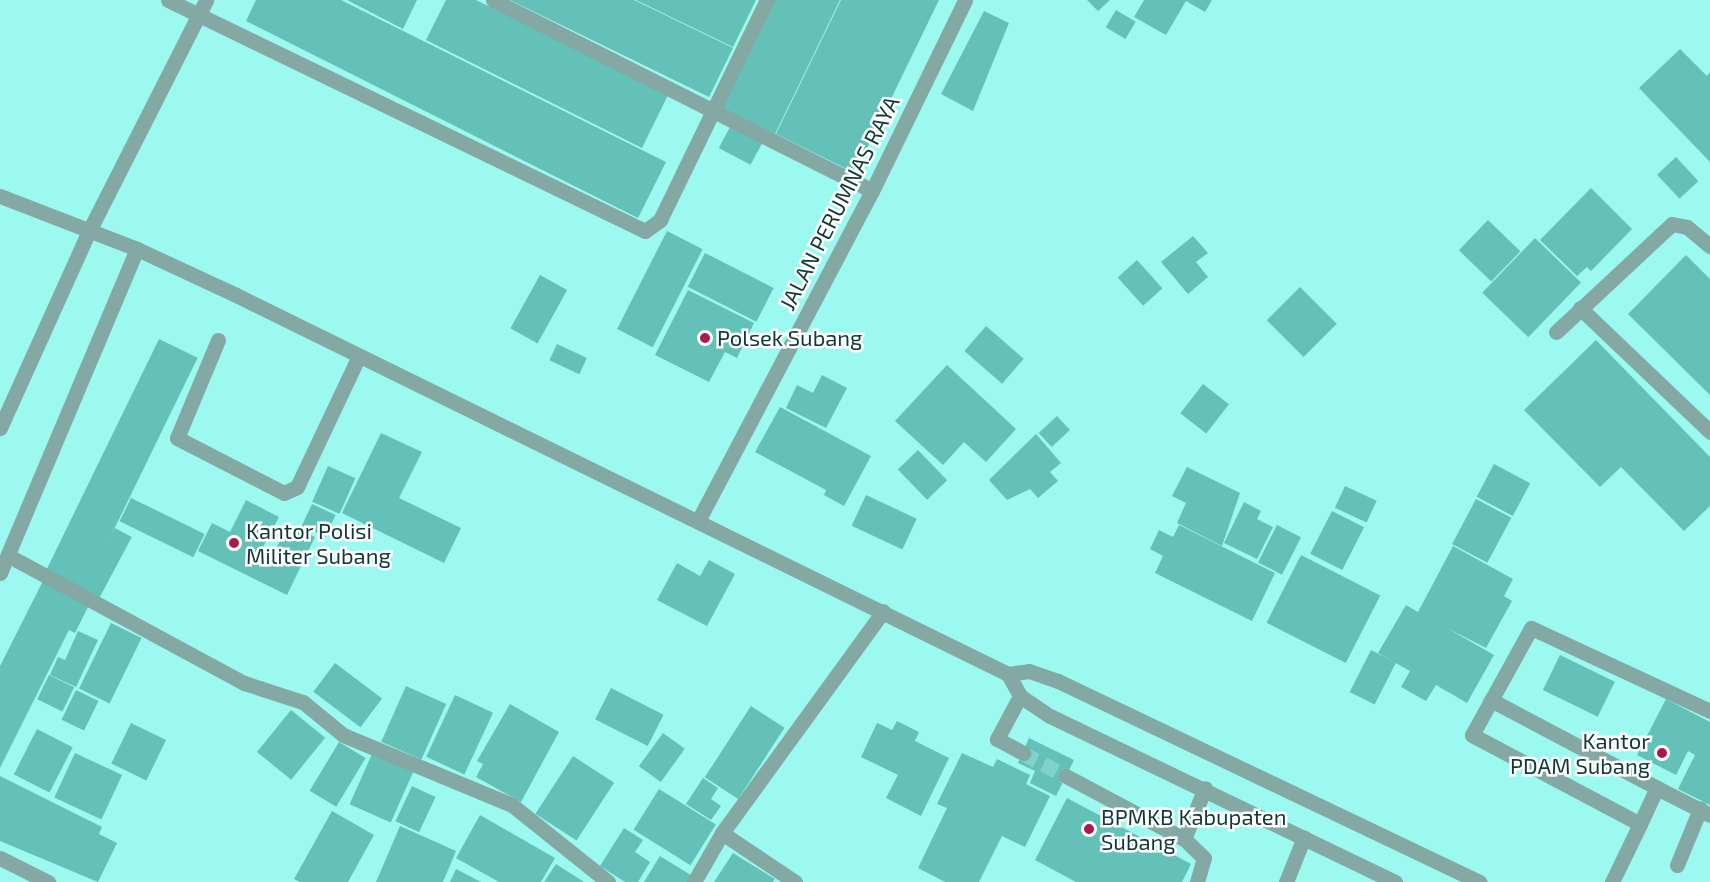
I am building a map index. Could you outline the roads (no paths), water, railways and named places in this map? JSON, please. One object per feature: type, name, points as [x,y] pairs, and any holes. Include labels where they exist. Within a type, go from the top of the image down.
[{"type":"street","points":[[168,0],[203,7],[645,231],[660,220],[767,0]]},
{"type":"street","points":[[493,0],[872,191]]},
{"type":"street","name":"JALAN PERUMNAS RAYA","points":[[699,519],[872,191],[965,0]]},
{"type":"street","points":[[0,428],[89,231],[203,7]]},
{"type":"street","points":[[0,196],[137,249],[699,519],[1008,674],[1020,696],[1050,716],[1206,788],[1395,882]]},
{"type":"street","points":[[1556,332],[1672,224],[1687,227],[1710,246]]},
{"type":"street","points":[[0,573],[137,249]]},
{"type":"street","points":[[1580,308],[1710,432]]},
{"type":"street","points":[[218,340],[177,438],[284,493],[297,487],[359,356]]},
{"type":"street","points":[[9,556],[244,684],[303,702],[343,735],[512,805],[608,882]]},
{"type":"street","points":[[694,882],[722,833],[884,611]]},
{"type":"street","points":[[1640,824],[1472,735],[1531,628],[1710,711]]},
{"type":"street","points":[[1008,674],[1029,671],[1058,681],[1480,882]]},
{"type":"street","points":[[1020,696],[996,739],[1023,753]]},
{"type":"street","points":[[1491,700],[1705,812],[1677,865]]},
{"type":"street","points":[[1066,776],[1184,839],[1204,858],[1197,882]]},
{"type":"street","points":[[1184,839],[1206,788]]},
{"type":"street","points":[[1612,882],[1657,788]]},
{"type":"street","points":[[722,833],[795,882]]},
{"type":"street","points":[[1286,882],[1305,837]]},
{"type":"street","points":[[0,858],[48,882]]},
{"type":"tunnel","points":[[1023,753],[1066,776]]},
{"type":"place","name":"Polsek Subang","points":[[705,338]]},
{"type":"place","name":"Kantor Polisi Militer Subang","points":[[234,543]]},
{"type":"place","name":"Kantor PDAM Subang","points":[[1662,753]]},
{"type":"place","name":"BPMKB Kabupaten Subang","points":[[1089,829]]}]
